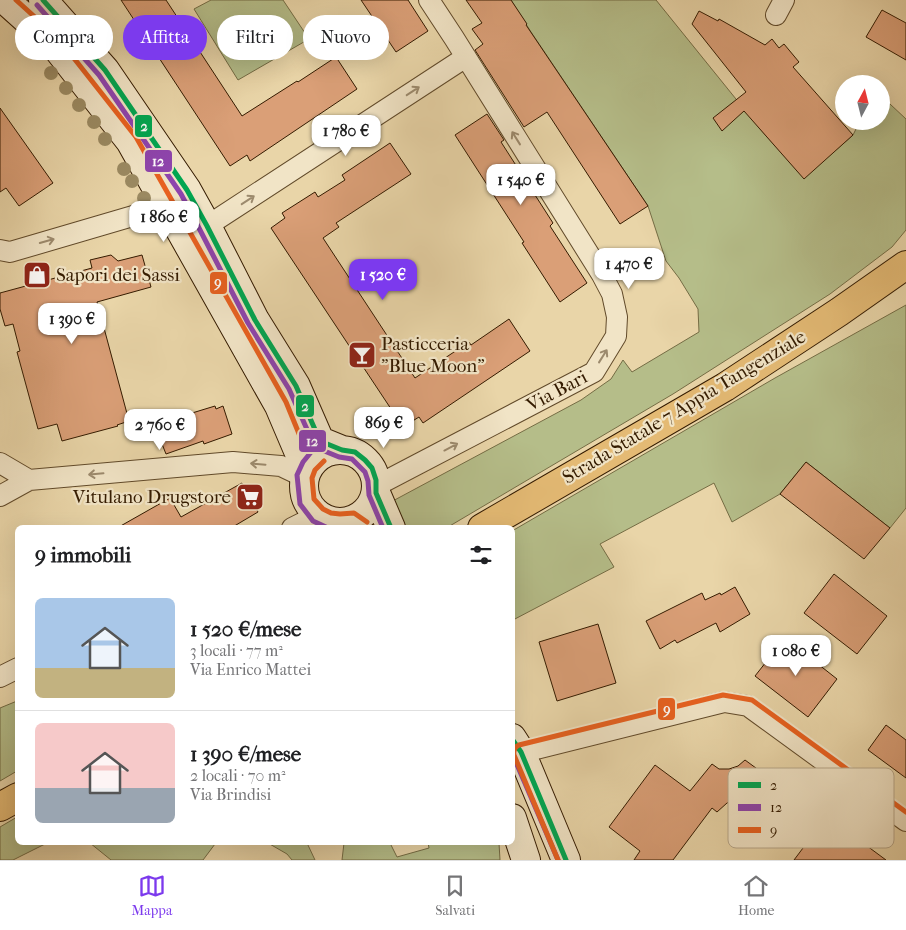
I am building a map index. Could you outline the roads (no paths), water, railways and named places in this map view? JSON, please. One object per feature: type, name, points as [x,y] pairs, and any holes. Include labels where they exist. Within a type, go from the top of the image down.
[{"type":"highway","name":"Strada Statale 7 Appia Tangenziale","points":[[487,525],[725,387],[839,312],[906,265]]},
{"type":"highway","points":[[0,807],[15,799]]},
{"type":"street","points":[[5,0],[53,43],[130,141],[279,406],[299,453],[322,461]]},
{"type":"street","points":[[43,0],[105,70],[187,190],[255,320],[296,386],[320,441],[322,461],[307,502],[318,515],[329,520],[373,524]]},
{"type":"street","name":"Via Bari","points":[[376,489],[594,372],[616,336],[617,317],[612,294],[602,274],[429,0]]},
{"type":"street","points":[[207,226],[466,57]]},
{"type":"street","points":[[0,250],[10,252],[167,206]]},
{"type":"street","points":[[0,496],[29,480],[233,462],[281,466],[322,461],[347,450],[355,452],[366,460],[372,468],[376,480],[376,489],[370,506],[362,515],[373,524]]},
{"type":"street","points":[[0,463],[29,480]]},
{"type":"street","points":[[298,525],[318,515]]},
{"type":"street","points":[[0,678],[15,670]]},
{"type":"street","points":[[566,860],[515,748],[724,702],[748,706],[834,768]]},
{"type":"street","points":[[894,811],[906,820]]},
{"type":"street","points":[[515,827],[526,860]]},
{"type":"place","name":"Sapori dei Sassi","points":[[37,275]]},
{"type":"place","name":"Pasticceria \"Blue Moon\"","points":[[362,355]]},
{"type":"place","name":"Vitulano Drugstore","points":[[250,497]]}]
